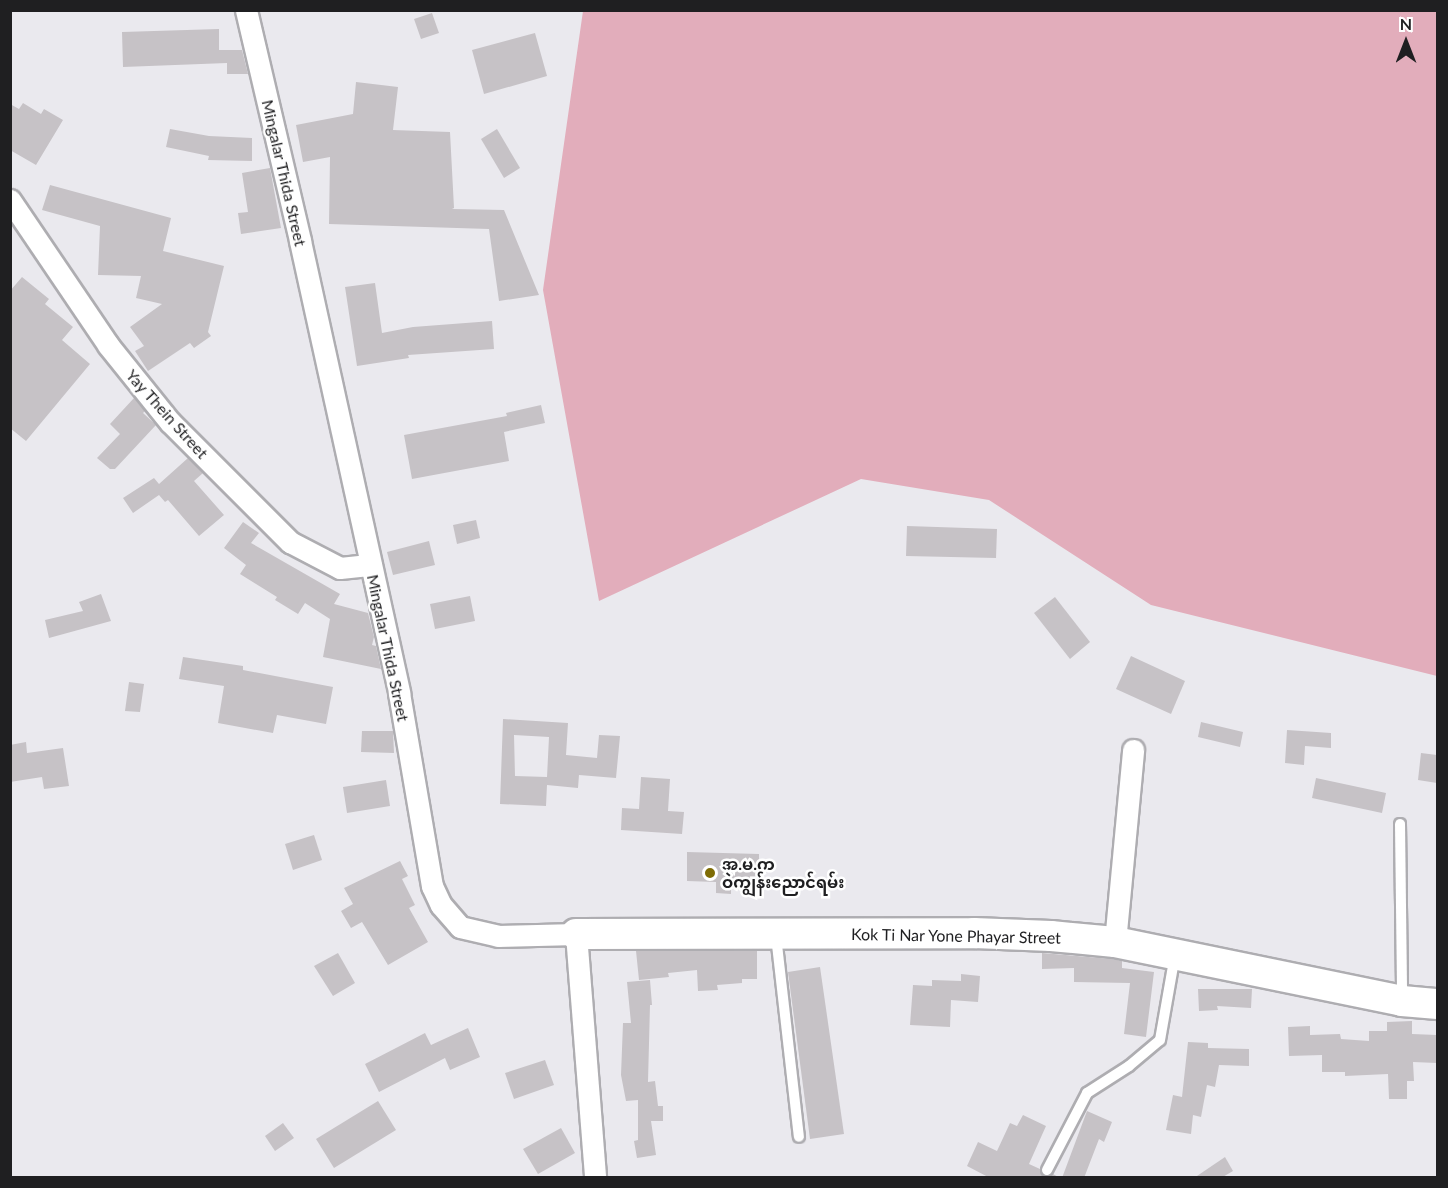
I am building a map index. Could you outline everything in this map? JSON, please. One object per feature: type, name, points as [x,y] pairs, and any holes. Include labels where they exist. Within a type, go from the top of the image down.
[{"type":"street","name":"Mingalar Thida Street","points":[[246,10],[300,241],[399,693],[432,886],[441,905],[460,927],[498,936],[576,934]]},
{"type":"street","name":"Yay Thein Street","points":[[10,200],[108,345],[170,422],[290,542],[340,568],[371,565]]},
{"type":"street","points":[[1115,942],[1133,750]]},
{"type":"street","name":"Kok Ti Nar Yone Phayar Street","points":[[576,934],[974,933],[1115,942],[1402,1001],[1437,1004]]},
{"type":"street","points":[[576,934],[595,1178]]},
{"type":"lane","points":[[1400,824],[1402,1001]]},
{"type":"lane","points":[[776,935],[800,1137]]},
{"type":"lane","points":[[1047,1170],[1087,1093],[1129,1066],[1160,1040],[1175,955]]},
{"type":"shaded area","points":[[583,11],[1437,11],[1437,676],[1151,605],[989,500],[861,479],[599,601],[543,290]]},
{"type":"building","points":[[432,13],[439,33],[421,39],[414,19]]},
{"type":"building","points":[[219,29],[219,50],[242,50],[248,74],[227,74],[227,63],[123,67],[122,32]]},
{"type":"building","points":[[535,33],[547,76],[484,94],[472,50]]},
{"type":"building","points":[[356,82],[398,87],[393,130],[450,132],[454,208],[452,209],[504,210],[539,295],[499,301],[489,229],[329,224],[330,157],[303,162],[296,125],[353,114]]},
{"type":"building","points":[[23,103],[41,114],[44,109],[63,120],[36,165],[10,150],[10,104],[19,109]]},
{"type":"building","points":[[170,129],[209,136],[252,138],[252,161],[208,160],[209,156],[166,147]]},
{"type":"building","points":[[497,129],[520,168],[504,178],[481,139]]},
{"type":"building","points":[[270,168],[281,228],[241,234],[238,213],[248,212],[242,173]]},
{"type":"building","points":[[50,185],[171,218],[163,251],[224,266],[208,332],[211,336],[194,348],[190,343],[148,371],[135,351],[144,346],[130,327],[162,304],[136,298],[141,276],[98,275],[100,226],[42,210]]},
{"type":"building","points":[[22,277],[49,299],[45,304],[73,327],[62,340],[90,364],[26,441],[10,428],[10,291]]},
{"type":"building","points":[[375,283],[382,333],[413,327],[492,321],[494,349],[408,355],[409,358],[357,366],[345,287]]},
{"type":"building","points":[[134,398],[145,411],[143,413],[156,425],[115,469],[110,469],[97,458],[120,434],[110,424]]},
{"type":"building","points":[[541,405],[545,423],[504,432],[509,461],[412,479],[404,435],[507,416],[506,413]]},
{"type":"building","points":[[188,458],[203,473],[194,481],[224,515],[199,536],[168,500],[165,502],[159,495],[133,513],[123,498],[154,478],[159,484]]},
{"type":"building","points":[[476,520],[480,538],[457,544],[453,525]]},
{"type":"building","points":[[243,522],[259,533],[251,543],[340,594],[334,604],[368,613],[374,637],[372,645],[376,646],[381,669],[323,657],[330,619],[305,603],[298,614],[275,600],[277,597],[240,574],[246,565],[224,548]]},
{"type":"building","points":[[907,526],[997,529],[996,558],[906,556]]},
{"type":"building","points":[[429,541],[435,565],[393,575],[387,552]]},
{"type":"building","points":[[101,594],[111,621],[49,638],[45,620],[83,611],[79,602]]},
{"type":"building","points":[[470,596],[475,621],[435,629],[430,604]]},
{"type":"building","points":[[1055,597],[1090,642],[1070,659],[1034,613]]},
{"type":"building","points":[[1131,656],[1185,681],[1171,714],[1116,689]]},
{"type":"building","points":[[183,657],[243,666],[243,670],[333,687],[326,724],[277,715],[273,733],[218,723],[224,686],[179,679]]},
{"type":"building","points":[[129,682],[144,684],[140,712],[125,711]]},
{"type":"building","points":[[503,719],[568,723],[566,755],[597,758],[599,735],[620,736],[616,778],[579,775],[578,788],[547,785],[546,806],[500,804]],"holes":[[[514,735],[549,737],[547,777],[515,776]]]},
{"type":"building","points":[[1201,722],[1243,732],[1240,747],[1198,737]]},
{"type":"building","points":[[1287,730],[1331,733],[1331,748],[1305,746],[1304,765],[1285,763]]},
{"type":"building","points":[[362,731],[393,731],[394,753],[361,752]]},
{"type":"building","points":[[26,742],[27,753],[63,748],[69,786],[44,789],[42,777],[10,782],[10,745]]},
{"type":"building","points":[[1421,753],[1437,755],[1437,783],[1418,780]]},
{"type":"building","points":[[641,777],[670,779],[668,811],[684,812],[682,834],[621,830],[622,808],[639,809]]},
{"type":"building","points":[[1316,778],[1386,793],[1382,813],[1312,798]]},
{"type":"building","points":[[386,780],[390,806],[347,813],[343,787]]},
{"type":"building","points":[[314,835],[322,860],[293,870],[285,844]]},
{"type":"building","points":[[687,852],[759,854],[759,883],[731,883],[731,894],[716,893],[716,882],[687,881]]},
{"type":"building","points":[[400,861],[408,876],[402,879],[415,905],[409,908],[428,942],[388,965],[362,922],[351,928],[341,911],[353,904],[344,888]]},
{"type":"building","points":[[636,951],[757,951],[757,979],[742,979],[742,983],[717,985],[718,990],[698,991],[697,970],[668,973],[669,977],[639,980]]},
{"type":"building","points":[[338,953],[355,983],[333,996],[314,966]]},
{"type":"building","points":[[1042,953],[1112,959],[1122,961],[1122,968],[1154,972],[1146,1037],[1124,1034],[1130,983],[1074,982],[1074,968],[1042,969]]},
{"type":"building","points":[[820,967],[844,1134],[810,1139],[788,972]]},
{"type":"building","points":[[961,974],[980,976],[978,1002],[951,1000],[950,1027],[910,1025],[913,985],[932,986],[932,980],[961,981]]},
{"type":"building","points":[[650,980],[652,1005],[650,1005],[648,1082],[655,1081],[658,1106],[663,1106],[663,1121],[651,1121],[656,1155],[637,1158],[634,1141],[638,1140],[638,1100],[626,1101],[621,1075],[623,1023],[631,1023],[627,982]]},
{"type":"building","points":[[1198,989],[1252,989],[1251,1008],[1217,1006],[1218,1010],[1199,1011]]},
{"type":"building","points":[[1412,1021],[1412,1034],[1437,1035],[1437,1063],[1413,1062],[1414,1081],[1407,1081],[1407,1099],[1389,1099],[1388,1074],[1345,1076],[1345,1072],[1322,1072],[1322,1055],[1289,1056],[1288,1027],[1310,1026],[1310,1035],[1340,1034],[1341,1039],[1369,1041],[1369,1031],[1387,1031],[1387,1022]]},
{"type":"building","points":[[468,1028],[480,1057],[450,1070],[445,1058],[379,1092],[365,1064],[425,1033],[431,1045]]},
{"type":"building","points":[[1188,1042],[1208,1043],[1208,1048],[1249,1049],[1249,1066],[1219,1065],[1215,1087],[1207,1085],[1201,1117],[1193,1115],[1191,1134],[1166,1130],[1173,1095],[1182,1097]]},
{"type":"building","points":[[545,1060],[554,1085],[514,1099],[505,1073]]},
{"type":"building","points":[[378,1101],[396,1130],[334,1168],[316,1139]]},
{"type":"building","points":[[1087,1111],[1112,1122],[1104,1142],[1099,1139],[1084,1178],[1062,1178]]},
{"type":"building","points":[[1023,1115],[1046,1126],[1029,1164],[1040,1169],[1044,1177],[1053,1174],[1060,1178],[990,1178],[967,1166],[978,1142],[997,1151],[1010,1123],[1017,1126]]},
{"type":"building","points":[[283,1123],[294,1138],[275,1151],[265,1136]]},
{"type":"building","points":[[561,1128],[575,1153],[538,1174],[523,1149]]},
{"type":"building","points":[[1225,1157],[1233,1171],[1221,1178],[1194,1178]]},
{"type":"place","name":"အ.မ.က ဝဲကျွန်းညောင်ရမ်း","points":[[710,873]]}]
